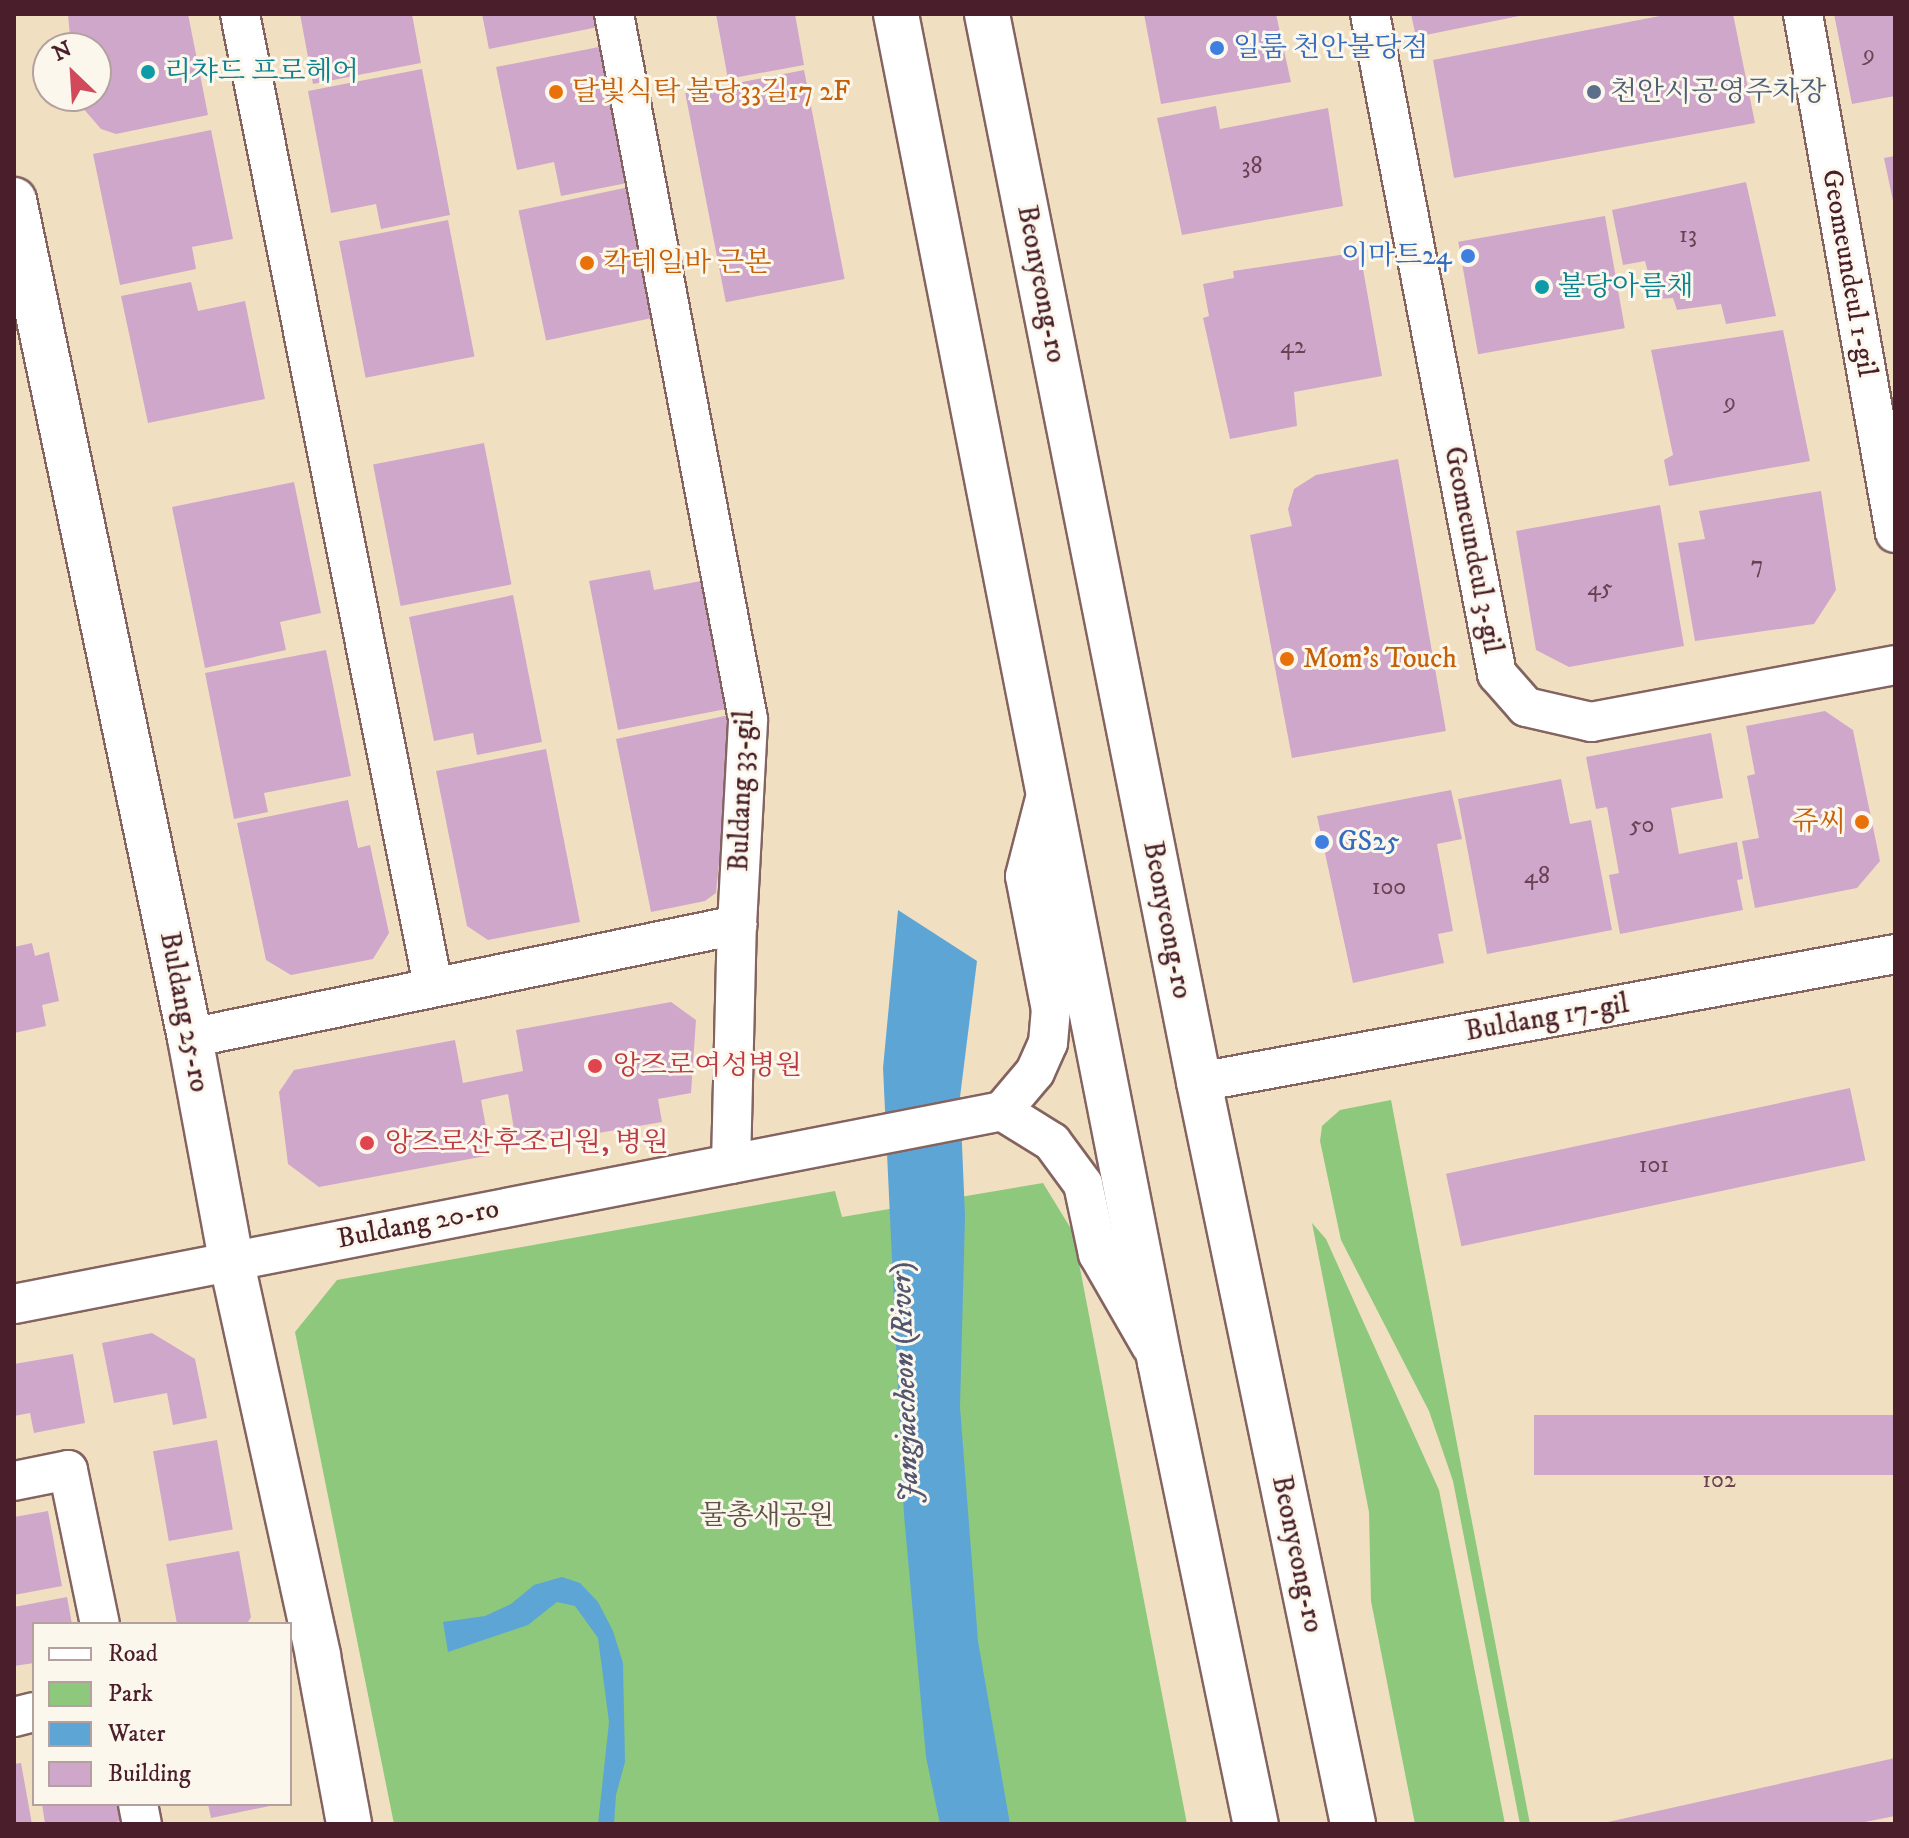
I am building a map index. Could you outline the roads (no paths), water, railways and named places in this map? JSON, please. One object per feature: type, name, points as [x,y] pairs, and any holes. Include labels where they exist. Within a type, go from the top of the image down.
[{"type":"main road","points":[[896,14],[1160,1362],[1256,1824]]},
{"type":"main road","name":"Beonyeong-ro","points":[[987,14],[1199,1082],[1353,1824]]},
{"type":"main road","name":"Buldang 25-ro","points":[[14,200],[190,1038],[304,1659],[349,1824]]},
{"type":"street","points":[[240,14],[433,985]]},
{"type":"street","name":"Buldang 33-gil","points":[[614,14],[748,719],[737,925],[731,1164]]},
{"type":"street","name":"Geomeundeul 3-gil","points":[[1370,14],[1497,674],[1526,707],[1591,722],[1895,665]]},
{"type":"street","name":"Geomeundeul 1-gil","points":[[1803,14],[1895,533]]},
{"type":"street","points":[[1047,791],[1025,876],[1051,1010],[1048,1043],[1035,1072],[1002,1111],[1052,1142],[1083,1184],[1098,1254],[1160,1362]]},
{"type":"street","points":[[190,1038],[433,985],[737,925]]},
{"type":"street","name":"Buldang 17-gil","points":[[1199,1082],[1895,954]]},
{"type":"street","name":"Buldang 20-ro","points":[[14,1304],[231,1259],[1002,1111]]},
{"type":"street","points":[[14,1481],[68,1470],[100,1622]]},
{"type":"water","name":"Jangjaecheon (River)","points":[[898,910],[977,961],[960,1097],[965,1216],[960,1407],[978,1641],[1010,1824],[940,1824],[926,1757],[904,1515],[883,1068]]},
{"type":"water","points":[[562,1577],[580,1583],[598,1602],[613,1631],[623,1663],[625,1762],[616,1795],[614,1824],[598,1824],[609,1722],[598,1638],[575,1606],[557,1602],[528,1625],[448,1652],[443,1622],[485,1616],[511,1604],[534,1585]]},
{"type":"place","name":"일룸 천안불당점","points":[[1217,48]]},
{"type":"place","name":"리챠드 프로헤어","points":[[148,72]]},
{"type":"place","name":"달빛식탁 불당33길17 2F","points":[[556,92]]},
{"type":"place","name":"천안시공영주차장","points":[[1594,92]]},
{"type":"place","name":"이마트24","points":[[1468,256]]},
{"type":"place","name":"칵테일바 근본","points":[[587,263]]},
{"type":"place","name":"불당아름채","points":[[1542,287]]},
{"type":"place","name":"Mom's Touch","points":[[1287,659]]},
{"type":"place","name":"쥬씨","points":[[1862,822]]},
{"type":"place","name":"GS25","points":[[1322,842]]},
{"type":"place","name":"앙즈로여성병원","points":[[595,1066]]},
{"type":"place","name":"앙즈로산후조리원, 병원","points":[[367,1143]]},
{"type":"park label","name":"물총새공원","points":[[767,1516]]}]
